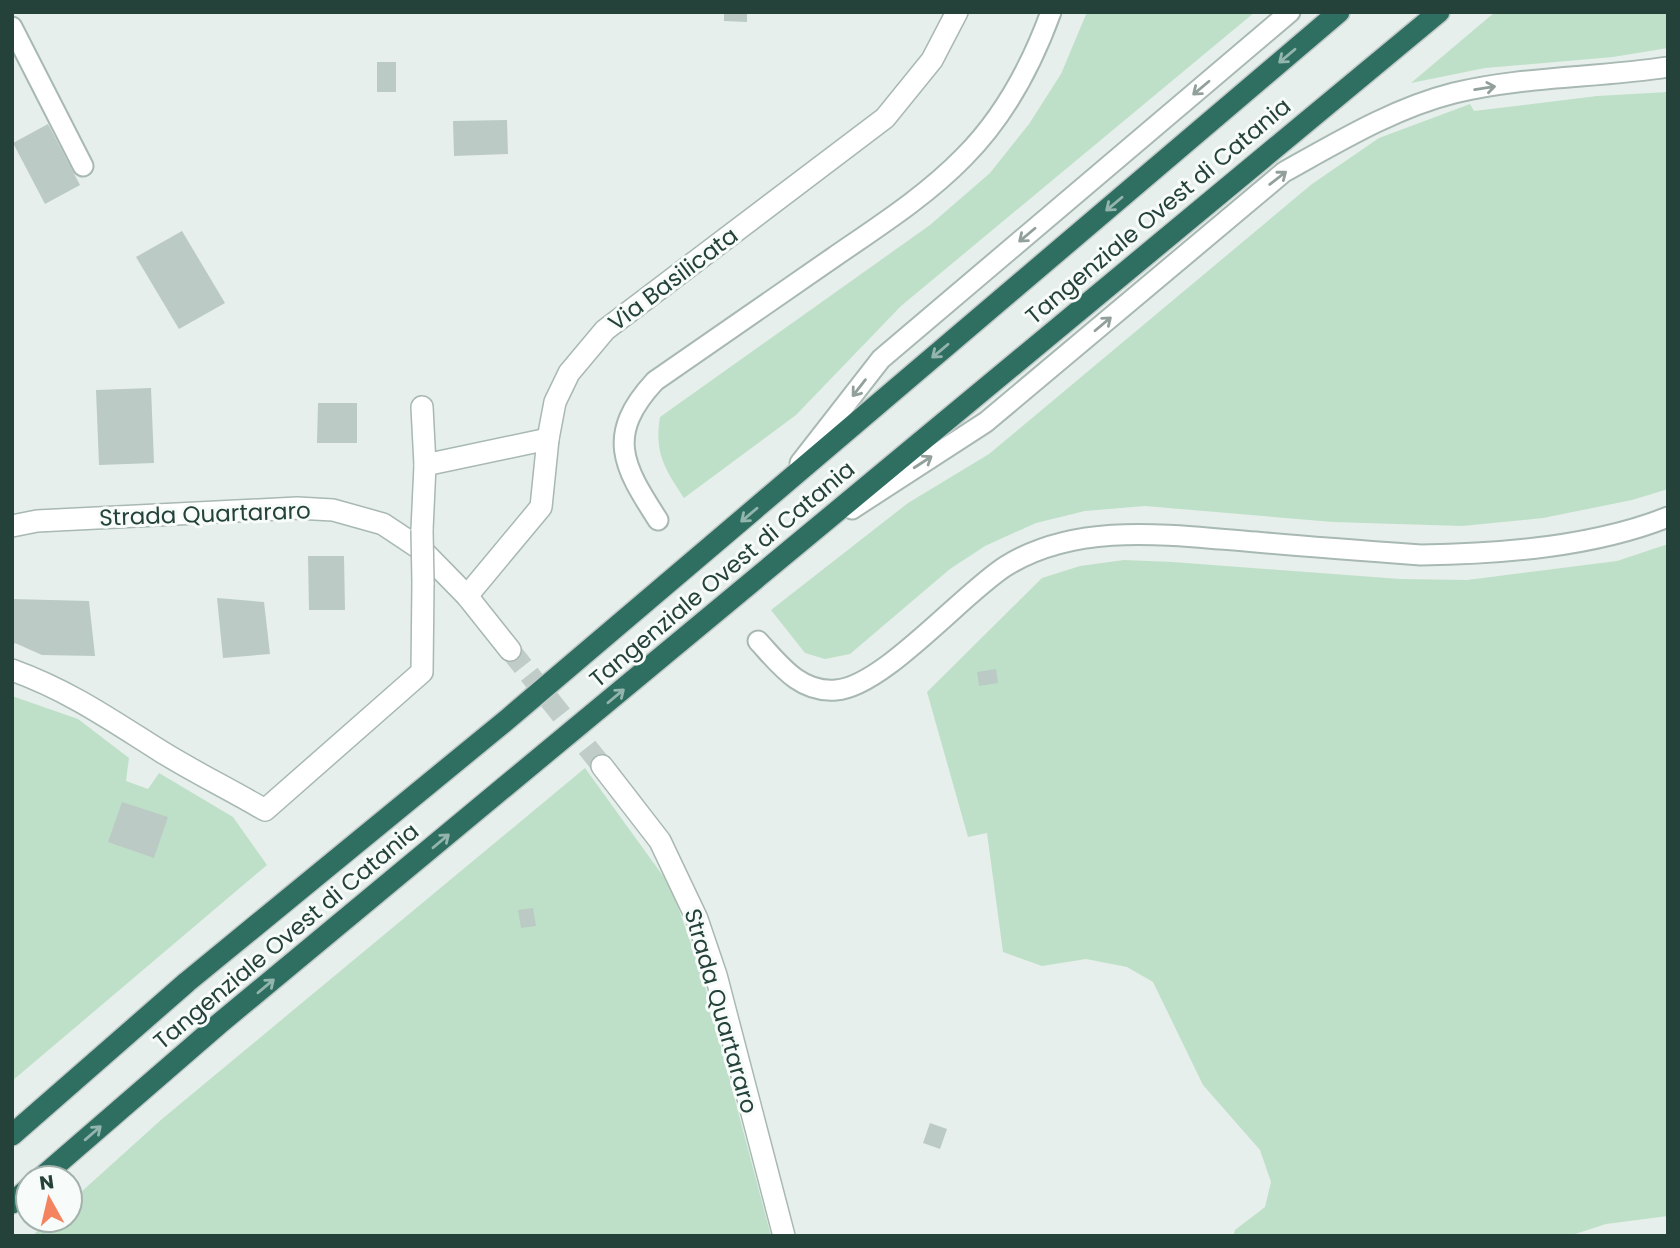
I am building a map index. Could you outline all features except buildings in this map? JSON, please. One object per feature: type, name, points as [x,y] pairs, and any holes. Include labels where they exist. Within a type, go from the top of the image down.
[{"type":"highway","name":"Tangenziale Ovest di Catania","points":[[12,1135],[187,982],[509,719],[1339,12]]},
{"type":"highway","name":"Tangenziale Ovest di Catania","points":[[57,1164],[220,1023],[1439,12]]},
{"type":"street","name":"Via Basilicata","points":[[467,596],[541,507],[555,402],[569,373],[605,330],[886,118],[932,60],[957,12]]},
{"type":"street","points":[[12,670],[83,701],[164,753],[265,810],[422,672],[425,465],[422,407]]},
{"type":"street","points":[[425,465],[548,439]]},
{"type":"street","name":"Strada Quartararo","points":[[12,526],[37,521],[201,512],[297,508],[334,510],[383,524],[422,550],[467,596],[510,650]]},
{"type":"street","name":"Strada Quartararo","points":[[603,766],[660,841],[697,919],[716,975],[784,1236]]},
{"type":"lane","points":[[658,520],[627,468],[624,449],[628,422],[639,399],[655,381],[915,201],[966,156],[992,124],[1017,85],[1040,43],[1051,12]]},
{"type":"lane","points":[[782,486],[881,359],[1290,12]]},
{"type":"lane","points":[[12,27],[83,166]]},
{"type":"lane","points":[[804,540],[986,422],[1284,172],[1340,141],[1398,113],[1454,93],[1668,66]]},
{"type":"lane","points":[[758,641],[802,684],[817,689],[836,690],[857,684],[882,669],[1006,566],[1045,549],[1087,538],[1123,535],[1184,537],[1421,555],[1459,555],[1593,538],[1646,526],[1668,517]]},
{"type":"green space","points":[[1087,12],[1255,12],[901,306],[796,415],[684,498],[671,478],[660,451],[660,417],[930,225],[990,173],[1029,124],[1061,74]]},
{"type":"green space","points":[[1495,12],[1668,12],[1668,48],[1613,57],[1485,68],[1411,83]]},
{"type":"green space","points":[[1668,92],[1668,489],[1632,500],[1543,518],[1462,526],[1333,522],[1145,506],[1085,511],[1036,523],[985,546],[950,569],[850,654],[825,659],[805,653],[771,610],[908,503],[989,454],[1312,184],[1379,138],[1470,104],[1474,111],[1597,96]]},
{"type":"green space","points":[[1668,544],[1668,1216],[1606,1224],[1569,1236],[1233,1236],[1235,1230],[1265,1207],[1271,1182],[1260,1150],[1203,1085],[1153,982],[1127,967],[1086,959],[1042,966],[1003,952],[987,833],[968,837],[927,692],[1042,578],[1080,566],[1124,560],[1400,579],[1467,580],[1617,561]]},
{"type":"green space","points":[[12,696],[78,719],[129,758],[126,781],[148,789],[159,773],[233,817],[267,865],[12,1081]]},
{"type":"green space","points":[[585,768],[671,887],[702,975],[771,1236],[32,1236],[84,1234],[84,1189],[162,1119]]},
{"type":"tunnel","points":[[510,650],[602,766]]}]
